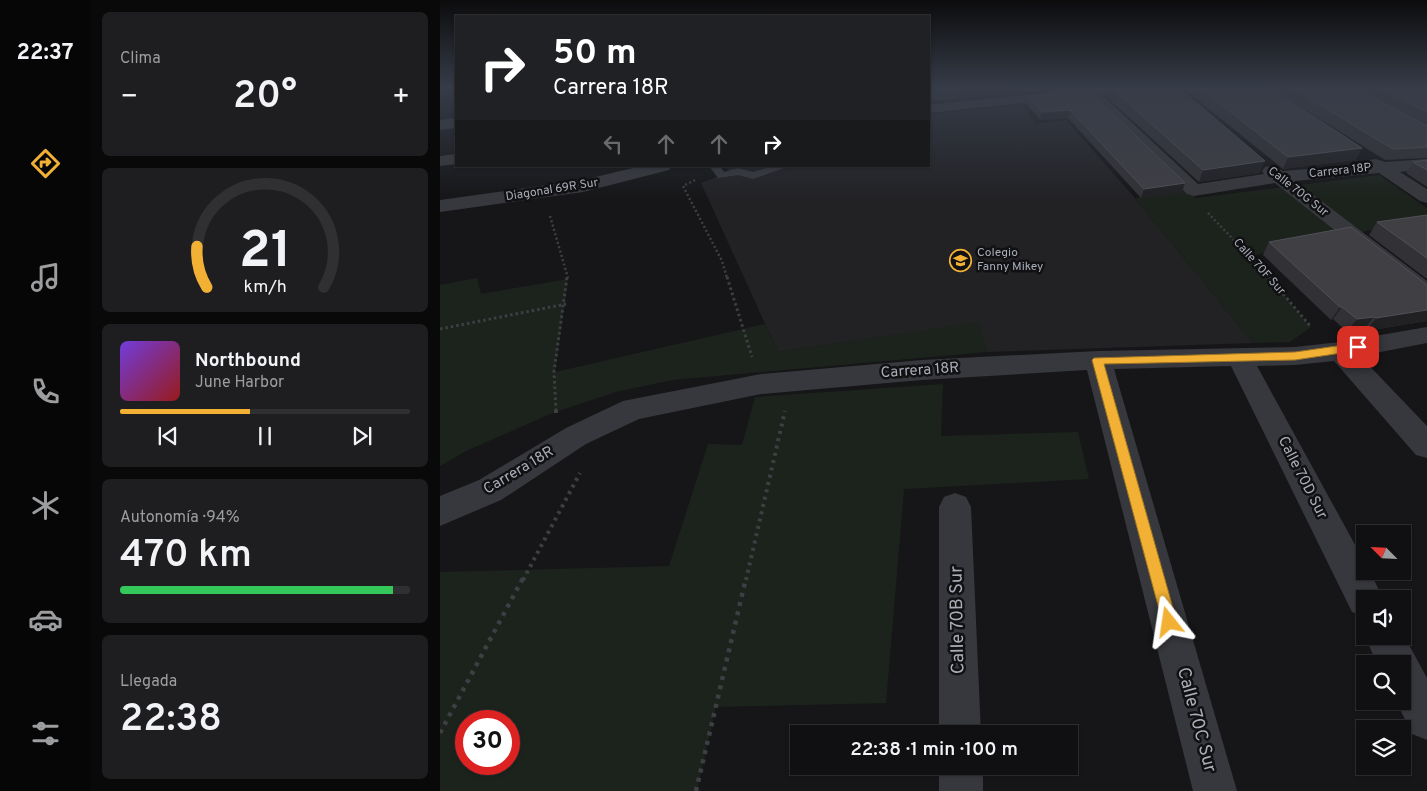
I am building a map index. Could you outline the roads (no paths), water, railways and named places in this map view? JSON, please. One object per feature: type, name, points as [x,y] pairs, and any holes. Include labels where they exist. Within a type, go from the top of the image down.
[{"type":"street","name":"Carrera 18P","points":[[1125,125],[1194,190],[1278,177],[1427,164]]},
{"type":"street","points":[[1357,151],[1427,197]]},
{"type":"street","name":"Calle 70G Sur","points":[[1256,158],[1427,292]]},
{"type":"street","points":[[440,161],[455,159]]},
{"type":"street","name":"Diagonal 69R Sur","points":[[440,206],[583,186],[659,167]]},
{"type":"street","name":"Carrera 18R","points":[[440,511],[490,490],[576,436],[633,409],[761,384],[922,370],[1098,360],[1295,356],[1340,351],[1427,335]]},
{"type":"street","points":[[1340,351],[1427,446]]},
{"type":"street","name":"Calle 70D Sur","points":[[1239,357],[1360,590]]},
{"type":"street","name":"Calle 70C Sur","points":[[1098,360],[1215,791]]},
{"type":"street","name":"Calle 70B Sur","points":[[955,507],[960,725]]},
{"type":"street","points":[[1411,679],[1427,719]]},
{"type":"street","points":[[961,775],[961,791]]},
{"type":"lane","points":[[715,168],[722,176],[738,171],[752,176],[782,167]]},
{"type":"place","name":"Colegio Fanny Mikey","points":[[961,260]]}]
